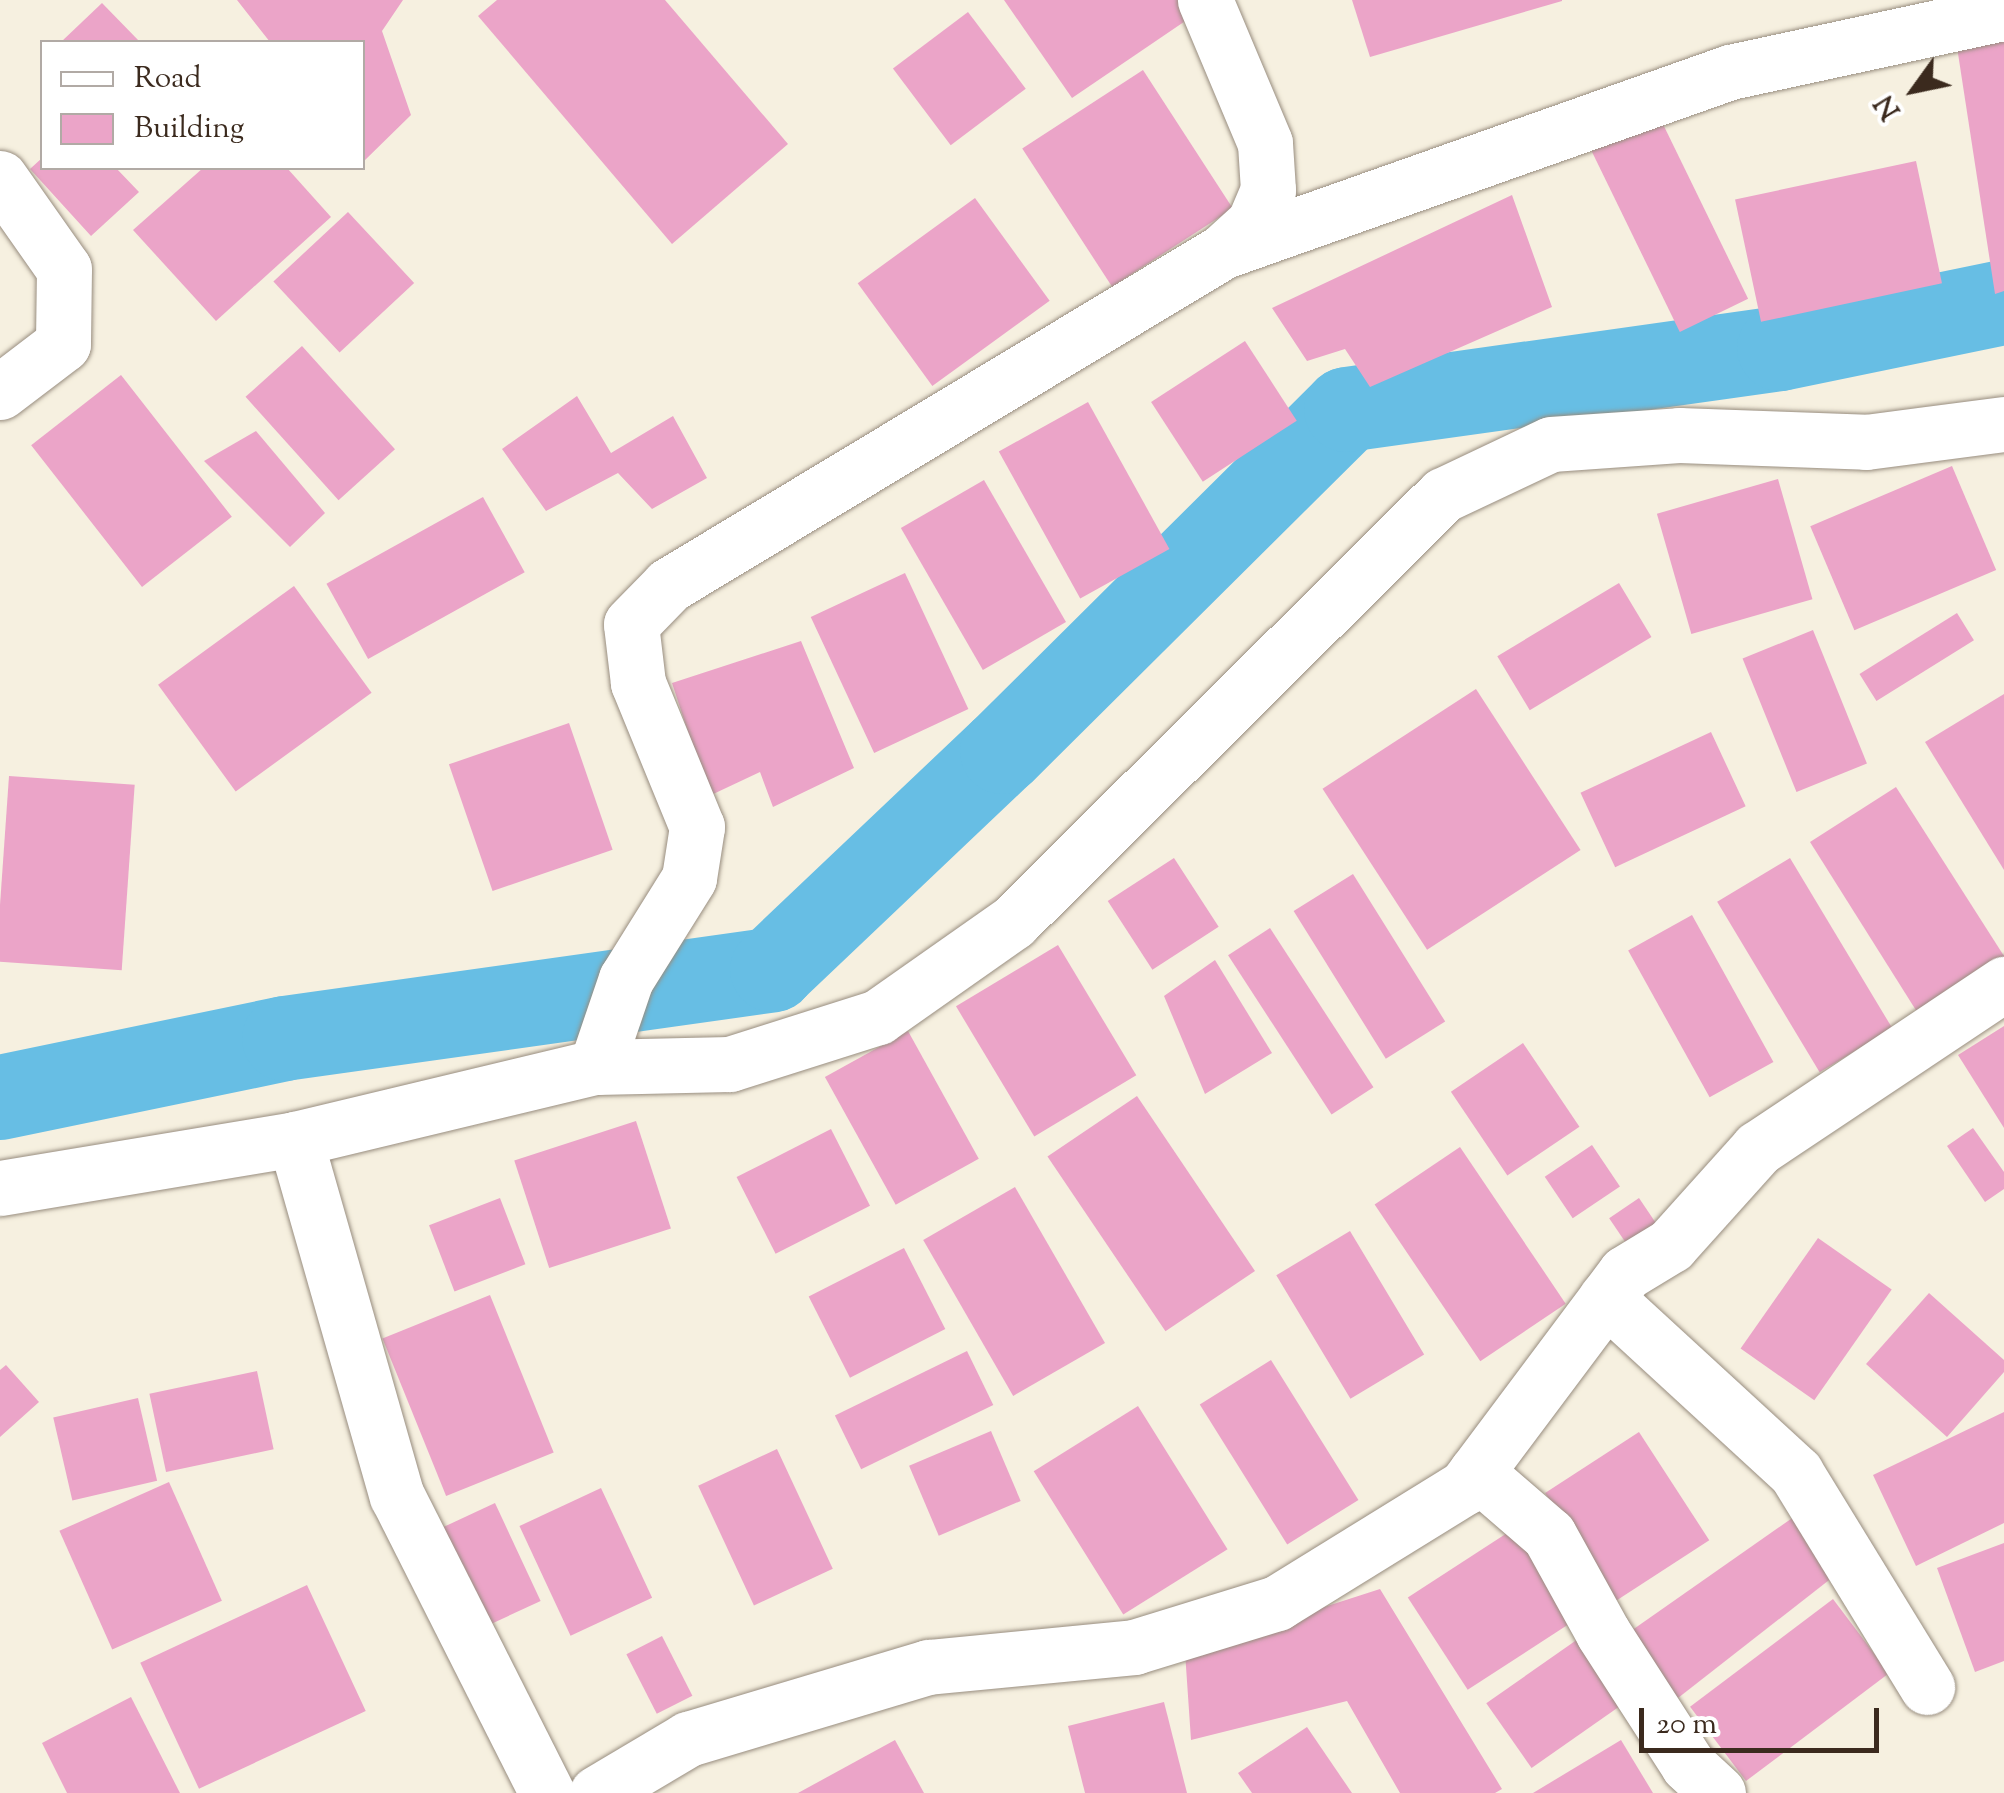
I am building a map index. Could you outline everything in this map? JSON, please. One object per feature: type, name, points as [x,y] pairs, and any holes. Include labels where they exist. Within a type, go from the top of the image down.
[{"type":"street","points":[[596,1067],[626,980],[689,878],[697,827],[638,683],[630,624],[669,586],[1222,252],[1254,223],[1268,190],[1265,143],[1205,0]]},
{"type":"street","points":[[1222,252],[1730,72],[2004,13]]},
{"type":"street","points":[[0,178],[64,270],[63,344],[0,392]]},
{"type":"street","points":[[0,1188],[295,1139],[596,1067],[730,1064],[878,1018],[1012,922],[1443,495],[1551,444],[1679,436],[1866,442],[2004,424]]},
{"type":"street","points":[[597,1793],[688,1739],[928,1667],[1134,1647],[1277,1603],[1466,1488],[1624,1273],[1671,1244],[1758,1148],[2004,984]]},
{"type":"street","points":[[295,1139],[397,1496],[547,1793]]},
{"type":"street","points":[[1606,1298],[1796,1473],[1927,1687]]},
{"type":"street","points":[[1476,1472],[1549,1535],[1603,1633],[1678,1748],[1718,1793]]},
{"type":"building","points":[[237,0],[403,0],[382,31],[411,115],[365,160],[365,40],[268,40]]},
{"type":"building","points":[[497,0],[665,0],[788,144],[672,244],[478,16]]},
{"type":"building","points":[[1004,0],[1192,0],[1200,11],[1072,98]]},
{"type":"building","points":[[1352,0],[1562,0],[1562,1],[1370,57]]},
{"type":"building","points":[[102,3],[138,40],[63,40]]},
{"type":"building","points":[[968,12],[1026,89],[951,145],[893,69]]},
{"type":"building","points":[[2004,21],[2004,291],[1995,294],[1955,34]]},
{"type":"building","points":[[1143,70],[1233,208],[1112,287],[1022,148]]},
{"type":"building","points":[[1660,118],[1748,299],[1680,332],[1592,151]]},
{"type":"building","points":[[40,160],[40,170],[118,170],[139,192],[91,236],[30,169]]},
{"type":"building","points":[[1916,161],[1942,283],[1761,322],[1735,199]]},
{"type":"building","points":[[201,170],[289,170],[331,217],[216,321],[133,230]]},
{"type":"building","points":[[1512,195],[1552,307],[1370,387],[1345,349],[1307,361],[1272,308]]},
{"type":"building","points":[[975,198],[1050,301],[932,386],[858,283]]},
{"type":"building","points":[[348,212],[414,283],[340,353],[273,282]]},
{"type":"building","points":[[1245,341],[1297,421],[1203,482],[1151,402]]},
{"type":"building","points":[[302,346],[395,449],[339,500],[246,397]]},
{"type":"building","points":[[121,375],[232,517],[142,587],[31,445]]},
{"type":"building","points":[[577,396],[611,453],[673,416],[707,478],[652,509],[618,473],[546,511],[502,449]]},
{"type":"building","points":[[1088,402],[1169,549],[1080,598],[999,451]]},
{"type":"building","points":[[256,431],[325,513],[290,547],[204,461]]},
{"type":"building","points":[[1952,466],[1996,570],[1854,630],[1810,526]]},
{"type":"building","points":[[1778,479],[1812,599],[1691,634],[1657,514]]},
{"type":"building","points":[[984,480],[1066,622],[983,670],[901,528]]},
{"type":"building","points":[[483,497],[525,572],[368,659],[326,584]]},
{"type":"building","points":[[905,573],[968,709],[874,753],[811,617]]},
{"type":"building","points":[[1619,583],[1651,637],[1530,710],[1497,656]]},
{"type":"building","points":[[294,586],[372,693],[236,792],[158,685]]},
{"type":"building","points":[[1957,613],[1974,640],[1876,701],[1859,674]]},
{"type":"building","points":[[1813,630],[1867,764],[1796,792],[1743,658]]},
{"type":"building","points":[[801,641],[854,768],[773,807],[760,772],[709,796],[672,683]]},
{"type":"building","points":[[1476,689],[1581,850],[1427,950],[1323,789]]},
{"type":"building","points":[[2004,694],[2004,870],[1925,742]]},
{"type":"building","points":[[569,723],[613,850],[493,891],[449,764]]},
{"type":"building","points":[[1711,732],[1746,806],[1615,867],[1580,793]]},
{"type":"building","points":[[9,776],[135,785],[122,970],[0,962]]},
{"type":"building","points":[[1896,787],[2004,956],[2004,973],[1924,1023],[1810,842]]},
{"type":"building","points":[[1174,858],[1219,927],[1152,970],[1108,901]]},
{"type":"building","points":[[1790,858],[1892,1029],[1820,1072],[1717,902]]},
{"type":"building","points":[[1353,874],[1445,1022],[1386,1059],[1294,911]]},
{"type":"building","points":[[1692,915],[1773,1062],[1710,1097],[1628,950]]},
{"type":"building","points":[[1270,928],[1373,1087],[1332,1115],[1228,955]]},
{"type":"building","points":[[1058,945],[1136,1075],[1034,1137],[956,1006]]},
{"type":"building","points":[[1215,960],[1272,1053],[1205,1094],[1164,996]]},
{"type":"building","points":[[2004,1026],[2004,1128],[1958,1055]]},
{"type":"building","points":[[908,1031],[979,1159],[896,1205],[825,1077]]},
{"type":"building","points":[[1523,1043],[1579,1127],[1507,1175],[1451,1092]]},
{"type":"building","points":[[1137,1096],[1255,1271],[1165,1331],[1047,1156]]},
{"type":"building","points":[[636,1121],[671,1228],[549,1268],[514,1161]]},
{"type":"building","points":[[1973,1128],[2004,1172],[2004,1189],[1985,1202],[1947,1146]]},
{"type":"building","points":[[831,1129],[870,1206],[776,1254],[737,1177]]},
{"type":"building","points":[[1592,1145],[1620,1186],[1573,1218],[1545,1177]]},
{"type":"building","points":[[1460,1147],[1566,1304],[1480,1361],[1375,1205]]},
{"type":"building","points":[[1015,1187],[1105,1343],[1013,1396],[923,1240]]},
{"type":"building","points":[[500,1198],[525,1264],[454,1292],[429,1225]]},
{"type":"building","points":[[1639,1198],[1665,1237],[1635,1257],[1609,1218]]},
{"type":"building","points":[[1350,1231],[1424,1354],[1350,1399],[1276,1275]]},
{"type":"building","points":[[1818,1238],[1892,1290],[1814,1400],[1741,1349]]},
{"type":"building","points":[[904,1248],[945,1329],[850,1378],[809,1297]]},
{"type":"building","points":[[1929,1293],[2004,1360],[2004,1372],[1947,1437],[1866,1364]]},
{"type":"building","points":[[490,1295],[554,1453],[446,1496],[382,1338]]},
{"type":"building","points":[[967,1351],[993,1405],[861,1469],[835,1415]]},
{"type":"building","points":[[1271,1360],[1358,1500],[1287,1544],[1200,1405]]},
{"type":"building","points":[[6,1365],[39,1402],[0,1437],[0,1370]]},
{"type":"building","points":[[257,1371],[274,1449],[166,1472],[149,1394]]},
{"type":"building","points":[[138,1398],[157,1481],[72,1500],[53,1418]]},
{"type":"building","points":[[1138,1406],[1228,1549],[1123,1615],[1034,1471]]},
{"type":"building","points":[[2004,1412],[2004,1523],[1916,1566],[1873,1475]]},
{"type":"building","points":[[991,1431],[1021,1501],[939,1536],[909,1466]]},
{"type":"building","points":[[1639,1432],[1709,1540],[1615,1601],[1545,1493]]},
{"type":"building","points":[[777,1449],[833,1569],[754,1605],[698,1486]]},
{"type":"building","points":[[169,1482],[222,1601],[112,1650],[59,1531]]},
{"type":"building","points":[[601,1488],[652,1598],[571,1636],[519,1526]]},
{"type":"building","points":[[495,1503],[541,1601],[486,1626],[441,1528]]},
{"type":"building","points":[[1798,1514],[1833,1577],[1678,1698],[1628,1633]]},
{"type":"building","points":[[1521,1524],[1581,1616],[1468,1690],[1408,1598]]},
{"type":"building","points":[[2004,1543],[2004,1661],[1975,1672],[1937,1568]]},
{"type":"building","points":[[307,1585],[366,1711],[199,1789],[140,1663]]},
{"type":"building","points":[[1380,1589],[1502,1789],[1495,1793],[1400,1793],[1347,1701],[1191,1740],[1185,1652]]},
{"type":"building","points":[[1833,1599],[1889,1673],[1746,1781],[1690,1707]]},
{"type":"building","points":[[662,1636],[692,1696],[657,1714],[626,1654]]},
{"type":"building","points":[[1578,1639],[1623,1704],[1532,1768],[1486,1703]]},
{"type":"building","points":[[131,1697],[180,1793],[67,1793],[42,1743]]},
{"type":"building","points":[[1164,1702],[1187,1793],[1085,1793],[1068,1726]]},
{"type":"building","points":[[1307,1727],[1352,1793],[1252,1793],[1238,1773]]},
{"type":"building","points":[[895,1740],[924,1793],[798,1793]]},
{"type":"building","points":[[1621,1740],[1653,1793],[1533,1793]]},
{"type":"waterway","points":[[0,1097],[284,1038],[772,969],[1002,751],[1346,409],[1779,348],[2004,302]]}]
